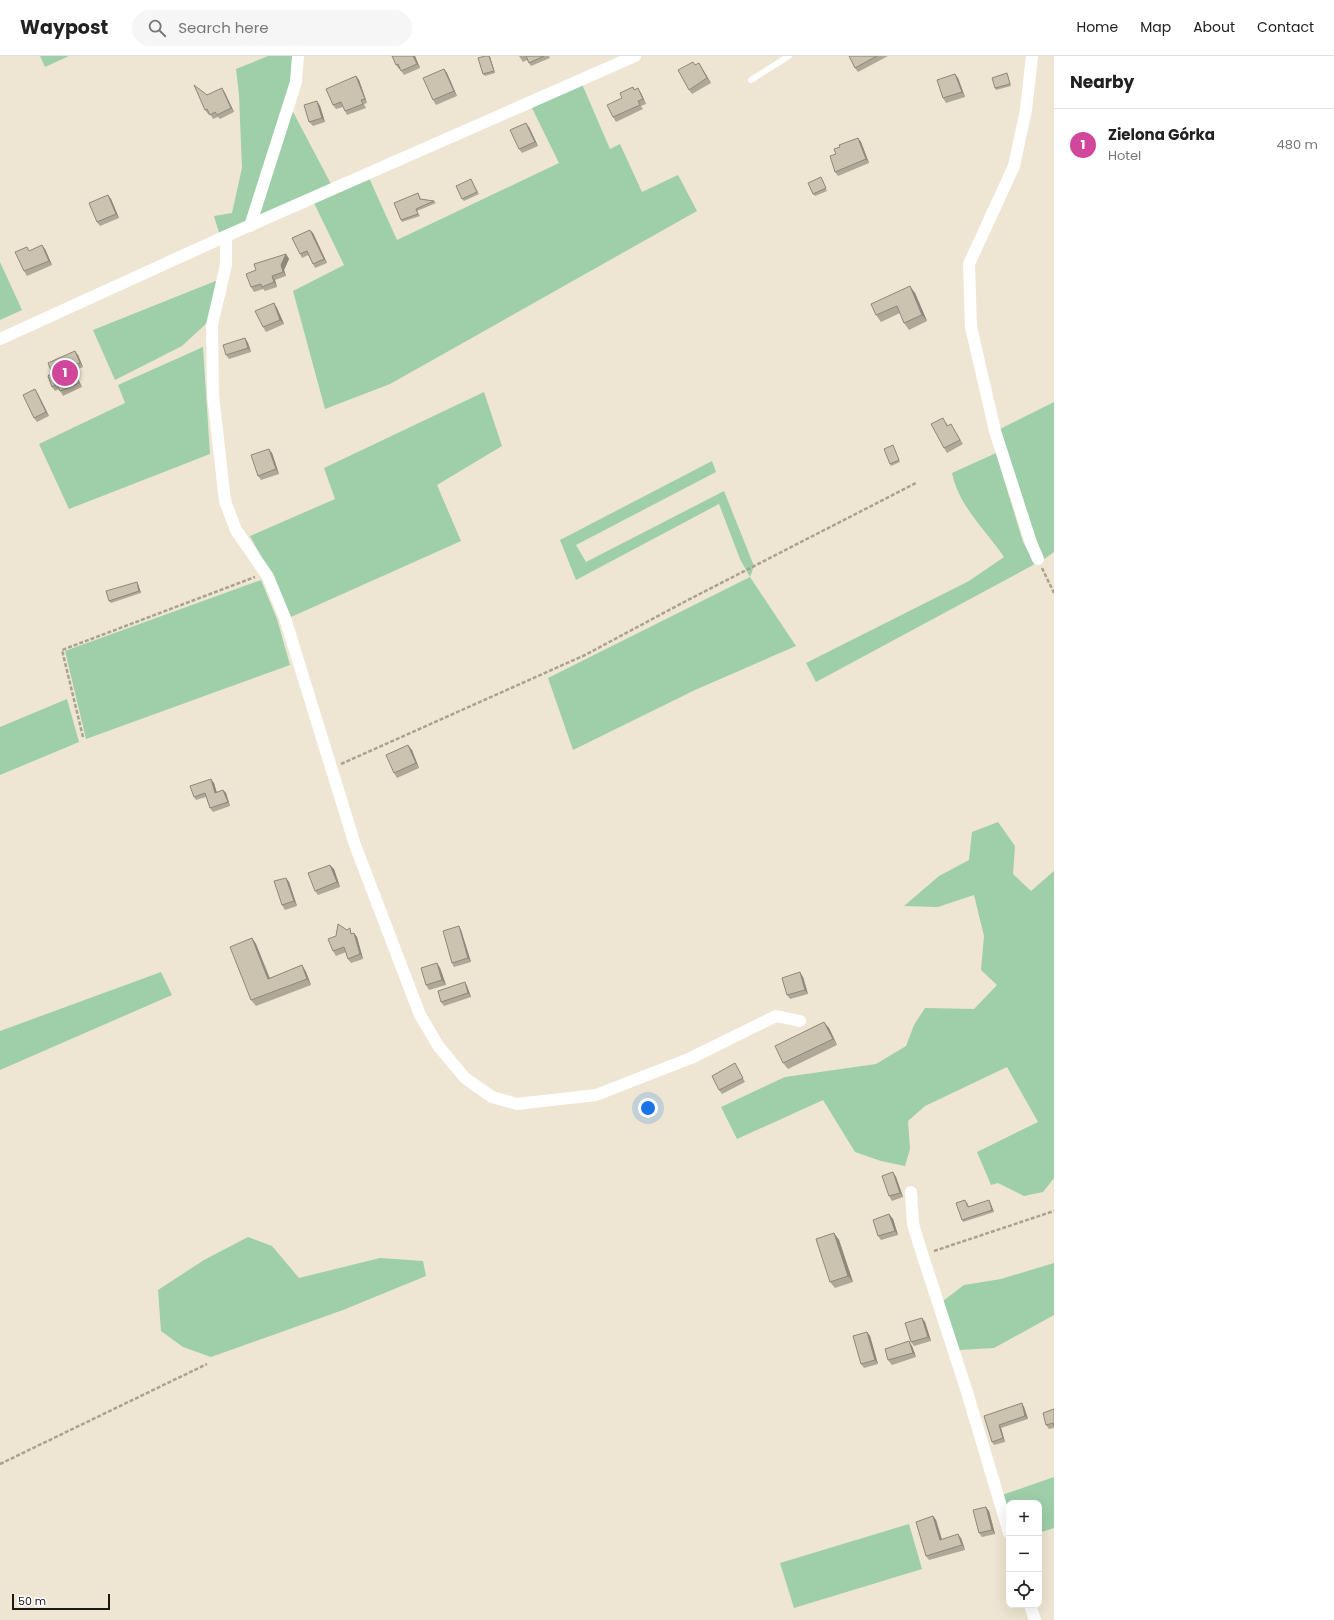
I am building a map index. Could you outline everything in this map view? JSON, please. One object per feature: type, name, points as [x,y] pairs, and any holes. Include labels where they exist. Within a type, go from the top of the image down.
[{"type":"street","points":[[250,226],[296,82],[298,56]]},
{"type":"street","points":[[0,339],[226,236],[635,56]]},
{"type":"street","points":[[1032,56],[1026,110],[1014,166],[968,264],[971,327],[987,401],[1031,543],[1038,559]]},
{"type":"street","points":[[226,236],[226,265],[212,325],[213,395],[220,470],[225,502],[236,530],[268,577],[285,618],[355,845],[420,1015],[439,1047],[465,1078],[492,1097],[517,1104],[596,1095],[691,1058],[776,1016],[800,1021]]},
{"type":"street","points":[[911,1192],[913,1224],[967,1392],[1006,1524]]},
{"type":"street","points":[[1031,1608],[1035,1620]]},
{"type":"lane","points":[[751,80],[789,56]]},
{"type":"path","points":[[331,768],[585,656],[916,483]]},
{"type":"path","points":[[1038,559],[1054,594]]},
{"type":"path","points":[[83,737],[62,650],[252,579],[263,571]]},
{"type":"path","points":[[922,1255],[1054,1211]]},
{"type":"path","points":[[0,1464],[207,1364]]},
{"type":"green space","points":[[40,56],[69,56],[45,67]]},
{"type":"green space","points":[[268,56],[293,56],[292,80],[246,223],[219,233],[214,216],[232,213],[242,168],[239,95],[236,69]]},
{"type":"green space","points":[[582,84],[610,149],[620,144],[642,192],[678,175],[697,211],[390,384],[325,409],[293,291],[344,265],[314,203],[258,216],[291,108],[331,184],[365,169],[397,240],[559,163],[532,108]]},
{"type":"green space","points":[[0,262],[22,310],[0,320]]},
{"type":"green space","points":[[218,280],[209,321],[182,346],[115,380],[93,330]]},
{"type":"green space","points":[[203,347],[210,454],[69,509],[39,444],[125,403],[118,385]]},
{"type":"green space","points":[[484,392],[502,446],[437,485],[461,541],[291,617],[269,570],[250,536],[335,499],[324,468]]},
{"type":"green space","points":[[1054,402],[1054,552],[1043,560],[1000,429]]},
{"type":"green space","points":[[996,453],[1023,542],[1035,564],[816,682],[806,663],[969,581],[1004,557],[967,507],[961,497],[952,473]]},
{"type":"green space","points":[[712,461],[716,472],[576,545],[586,562],[724,491],[754,566],[750,577],[740,559],[719,504],[576,580],[560,540]]},
{"type":"green space","points":[[750,577],[796,646],[695,690],[573,750],[548,678]]},
{"type":"green space","points":[[261,580],[277,619],[290,665],[86,739],[65,651]]},
{"type":"green space","points":[[67,699],[79,742],[0,775],[0,727]]},
{"type":"green space","points":[[998,822],[1015,846],[1013,874],[1031,891],[1054,871],[1054,1178],[1043,1192],[1024,1196],[998,1183],[991,1185],[977,1152],[1038,1122],[1007,1067],[925,1106],[908,1121],[910,1149],[905,1166],[881,1161],[855,1152],[823,1100],[737,1139],[721,1107],[785,1077],[876,1064],[906,1046],[914,1025],[925,1008],[974,1009],[997,985],[981,970],[984,936],[974,895],[938,907],[904,906],[939,876],[969,860],[972,832]]},
{"type":"green space","points":[[161,972],[172,995],[0,1070],[0,1031]]},
{"type":"green space","points":[[248,1237],[272,1246],[299,1278],[380,1258],[423,1261],[426,1276],[343,1310],[211,1357],[183,1347],[161,1331],[158,1290],[204,1260]]},
{"type":"green space","points":[[1054,1263],[1054,1315],[994,1348],[959,1350],[943,1301],[964,1285],[1001,1279]]},
{"type":"green space","points":[[1054,1477],[1054,1528],[1042,1532],[1042,1500],[1006,1500],[1006,1508],[1002,1495]]},
{"type":"green space","points":[[909,1524],[922,1569],[794,1608],[780,1563]]},
{"type":"building","points":[[392,56],[413,56],[417,64],[401,71],[398,64],[396,65]]},
{"type":"building","points":[[489,56],[494,71],[483,74],[478,58]]},
{"type":"building","points":[[526,56],[544,56],[529,63]]},
{"type":"building","points":[[849,56],[877,56],[855,68]]},
{"type":"building","points":[[693,62],[695,65],[699,63],[707,78],[689,90],[678,70]]},
{"type":"building","points":[[444,69],[454,91],[433,100],[423,78]]},
{"type":"building","points":[[1007,73],[1010,84],[995,88],[992,78]]},
{"type":"building","points":[[955,74],[962,92],[943,98],[937,80]]},
{"type":"building","points":[[356,76],[365,99],[361,100],[363,104],[345,111],[341,102],[333,105],[326,89]]},
{"type":"building","points":[[194,85],[207,95],[222,88],[231,108],[217,115],[215,112],[210,115],[207,109],[205,110]]},
{"type":"building","points":[[633,87],[634,90],[638,88],[643,99],[638,101],[640,105],[613,117],[607,105],[622,98],[620,93]]},
{"type":"building","points":[[317,101],[322,118],[309,122],[304,105]]},
{"type":"building","points":[[526,123],[535,142],[519,149],[510,130]]},
{"type":"building","points":[[858,138],[866,159],[835,172],[830,156],[836,154],[834,149],[840,147],[839,145]]},
{"type":"building","points":[[821,177],[826,188],[813,194],[808,183]]},
{"type":"building","points":[[471,179],[477,192],[462,199],[456,186]]},
{"type":"building","points":[[418,193],[420,199],[434,201],[416,209],[418,214],[401,220],[394,203]]},
{"type":"building","points":[[108,195],[116,214],[97,222],[89,203]]},
{"type":"building","points":[[310,230],[324,259],[313,264],[307,251],[300,254],[292,238]]},
{"type":"building","points":[[42,245],[49,261],[24,271],[15,252],[27,247],[29,251]]},
{"type":"building","points":[[286,254],[281,265],[283,272],[272,276],[274,282],[262,287],[261,284],[251,287],[246,274],[256,270],[254,264]]},
{"type":"building","points":[[910,286],[922,315],[904,323],[897,306],[876,315],[871,304]]},
{"type":"building","points":[[274,303],[280,320],[263,327],[255,311]]},
{"type":"building","points":[[245,338],[248,348],[226,355],[223,345]]},
{"type":"building","points":[[75,351],[80,363],[71,366],[79,383],[60,391],[57,384],[52,387],[48,376],[52,373],[48,363]]},
{"type":"building","points":[[35,389],[46,412],[34,418],[23,395]]},
{"type":"building","points":[[943,418],[947,426],[951,424],[960,440],[944,448],[931,424]]},
{"type":"building","points":[[893,445],[899,460],[890,464],[884,449]]},
{"type":"building","points":[[269,449],[276,469],[258,476],[251,455]]},
{"type":"building","points":[[137,582],[139,591],[109,601],[106,591]]},
{"type":"building","points":[[408,745],[416,763],[394,773],[386,755]]},
{"type":"building","points":[[211,779],[215,793],[223,790],[228,802],[210,808],[205,793],[194,797],[190,786]]},
{"type":"building","points":[[330,865],[337,882],[315,891],[308,873]]},
{"type":"building","points":[[286,878],[294,901],[282,905],[274,881]]},
{"type":"building","points":[[338,924],[347,930],[350,928],[351,934],[354,933],[360,954],[348,959],[344,947],[333,951],[328,939],[336,936]]},
{"type":"building","points":[[459,926],[468,958],[452,963],[443,931]]},
{"type":"building","points":[[252,938],[268,979],[302,965],[307,979],[251,1000],[230,947]]},
{"type":"building","points":[[437,963],[442,980],[426,985],[421,968]]},
{"type":"building","points":[[800,972],[805,990],[787,995],[782,978]]},
{"type":"building","points":[[465,982],[468,993],[441,1002],[438,991]]},
{"type":"building","points":[[824,1022],[833,1039],[783,1063],[775,1046]]},
{"type":"building","points":[[735,1063],[743,1078],[719,1090],[712,1076]]},
{"type":"building","points":[[893,1172],[900,1193],[889,1196],[882,1176]]},
{"type":"building","points":[[965,1200],[968,1207],[989,1200],[992,1210],[962,1220],[956,1203]]},
{"type":"building","points":[[889,1214],[895,1231],[878,1236],[873,1220]]},
{"type":"building","points":[[834,1233],[848,1276],[830,1282],[816,1239]]},
{"type":"building","points":[[922,1318],[928,1337],[911,1342],[905,1323]]},
{"type":"building","points":[[867,1332],[875,1360],[861,1364],[853,1336]]},
{"type":"building","points":[[909,1341],[913,1353],[888,1360],[885,1349]]},
{"type":"building","points":[[1022,1403],[1025,1416],[999,1425],[1003,1438],[992,1442],[984,1416]]},
{"type":"building","points":[[1054,1409],[1054,1426],[1053,1423],[1046,1425],[1043,1413]]},
{"type":"building","points":[[986,1507],[992,1530],[979,1533],[973,1510]]},
{"type":"building","points":[[933,1516],[940,1540],[958,1534],[962,1545],[926,1556],[916,1522]]},
{"type":"place","name":"Zielona Górka","points":[[65,373]]}]
